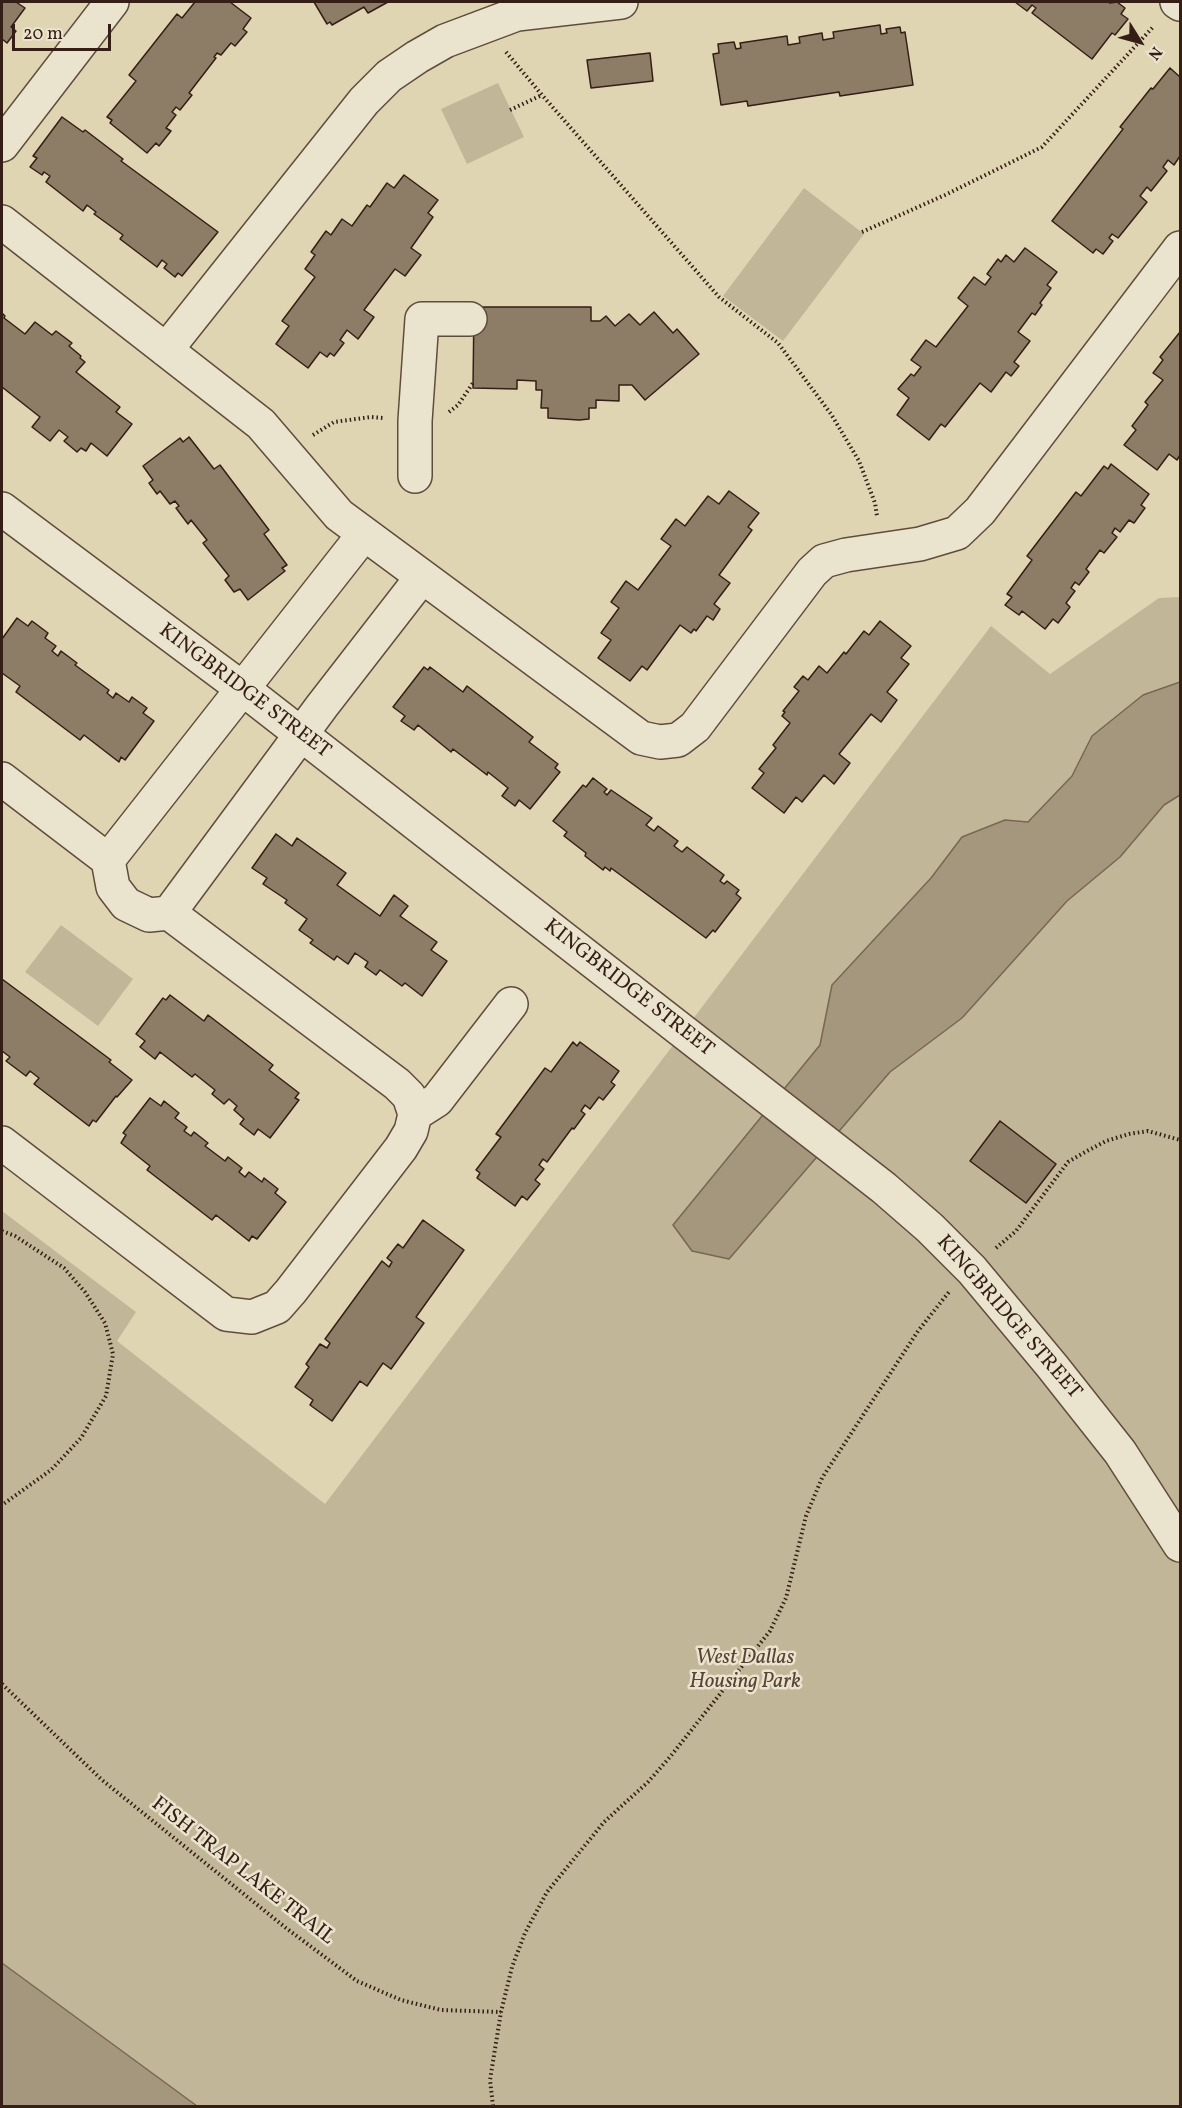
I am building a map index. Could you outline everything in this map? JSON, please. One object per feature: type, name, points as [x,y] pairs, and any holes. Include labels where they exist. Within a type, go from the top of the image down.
[{"type":"street","points":[[2,145],[112,2]]},
{"type":"street","points":[[166,350],[364,100],[389,76],[445,41],[517,14],[621,2]]},
{"type":"street","points":[[2,222],[261,424],[339,515],[641,738],[660,742],[678,740],[695,727],[812,572],[824,561],[846,555],[920,544],[957,534],[980,511],[1180,248]]},
{"type":"street","points":[[415,476],[415,421],[422,319],[470,320]]},
{"type":"street","name":"KINGBRIDGE STREET","points":[[2,509],[243,689],[884,1188],[930,1228],[972,1270],[1120,1452],[1180,1545]]},
{"type":"street","points":[[108,860],[364,534]]},
{"type":"street","points":[[169,913],[422,577]]},
{"type":"street","points":[[2,779],[108,860],[113,887],[126,904],[149,915],[169,913],[397,1084],[409,1096],[415,1114],[411,1131],[400,1148],[291,1291],[277,1307],[252,1317],[226,1314],[2,1143]]},
{"type":"street","points":[[415,1114],[437,1100],[511,1005]]},
{"type":"path","points":[[862,232],[945,195],[1042,147],[1179,3]]},
{"type":"path","points":[[485,26],[542,95],[719,297],[778,343],[831,414],[859,461],[875,503],[880,549]]},
{"type":"path","points":[[510,110],[542,95]]},
{"type":"path","points":[[493,2106],[490,2080],[501,2012],[525,1934],[547,1892],[604,1822],[648,1782],[670,1757],[770,1631],[786,1598],[806,1516],[822,1478],[918,1331],[942,1299],[1016,1230],[1068,1162],[1106,1141],[1129,1134],[1148,1131],[1180,1140]]},
{"type":"path","points":[[2,1231],[15,1236],[64,1268],[85,1292],[105,1323],[113,1354],[106,1396],[81,1438],[51,1470],[2,1505]]},
{"type":"path","name":"FISH TRAP LAKE TRAIL","points":[[2,1684],[102,1780],[286,1928],[357,1981],[401,2000],[441,2010],[501,2012]]},
{"type":"green space","points":[[498,83],[524,137],[467,164],[441,109]]},
{"type":"green space","points":[[804,188],[864,234],[783,341],[723,296]]},
{"type":"green space","name":"West Dallas Housing Park","points":[[1180,597],[1180,2106],[2,2106],[2,1211],[136,1312],[117,1341],[325,1504],[991,626],[1050,674],[1159,598]]},
{"type":"green space","points":[[61,925],[133,979],[98,1026],[25,972]]},
{"type":"shaded area","points":[[1180,682],[1180,795],[1164,805],[1120,857],[1067,901],[962,1018],[890,1072],[729,1259],[692,1251],[673,1225],[820,1045],[832,985],[931,878],[962,837],[1005,820],[1028,822],[1072,776],[1092,736],[1143,695]]},
{"type":"shaded area","points":[[2,1963],[197,2106],[2,2106]]},
{"type":"building","points":[[2,2],[16,2],[25,8],[11,27],[16,31],[7,43],[2,39]]},
{"type":"building","points":[[195,2],[230,2],[251,18],[243,29],[247,32],[235,46],[231,43],[221,55],[217,53],[214,57],[216,58],[189,93],[192,95],[180,110],[176,107],[172,112],[176,115],[166,128],[171,131],[159,146],[156,143],[147,153],[110,123],[112,120],[107,117],[136,81],[129,75],[177,14],[182,18]]},
{"type":"building","points":[[314,2],[388,2],[368,13],[364,7],[332,25],[330,22],[327,24]]},
{"type":"building","points":[[1015,2],[1117,2],[1125,8],[1121,14],[1128,19],[1115,35],[1112,33],[1092,59],[1032,13],[1036,8],[1032,5],[1027,11]]},
{"type":"building","points":[[880,25],[881,34],[887,33],[886,29],[900,27],[901,33],[905,32],[913,85],[840,96],[839,92],[748,106],[747,101],[721,105],[713,54],[719,53],[718,44],[734,42],[736,49],[741,48],[740,43],[787,36],[788,45],[800,43],[799,37],[822,33],[823,40],[834,38],[833,32]]},
{"type":"building","points":[[650,53],[653,81],[591,88],[587,60]]},
{"type":"building","points":[[1170,68],[1180,77],[1180,156],[1174,165],[1168,160],[1163,167],[1167,171],[1151,191],[1147,187],[1140,196],[1147,202],[1118,238],[1112,234],[1109,238],[1113,241],[1103,254],[1096,249],[1093,253],[1052,221],[1123,129],[1120,127]]},
{"type":"building","points":[[62,117],[83,132],[85,130],[123,159],[121,161],[218,232],[182,276],[178,273],[175,277],[164,268],[167,264],[162,260],[157,267],[120,239],[123,235],[94,214],[96,212],[87,205],[83,211],[46,182],[50,176],[44,172],[42,175],[30,167],[37,158],[33,156]]},
{"type":"building","points":[[404,175],[438,200],[428,213],[433,217],[411,248],[421,255],[405,276],[395,269],[364,310],[374,317],[358,339],[347,330],[340,340],[344,343],[334,356],[330,353],[327,357],[320,352],[308,368],[276,344],[289,326],[282,321],[315,277],[305,269],[315,255],[311,252],[326,231],[331,235],[342,219],[352,226],[367,205],[370,207],[387,183],[394,188]]},
{"type":"building","points":[[1025,248],[1057,272],[1047,285],[1051,288],[1040,303],[1042,305],[1035,315],[1032,313],[1018,332],[1030,341],[1014,362],[1019,366],[1011,376],[1006,372],[991,392],[980,383],[945,427],[941,424],[929,440],[897,415],[909,398],[898,389],[911,374],[914,376],[921,367],[911,360],[926,340],[936,347],[968,306],[958,298],[974,277],[985,285],[991,277],[987,274],[998,259],[1001,262],[1006,255],[1014,262]]},
{"type":"building","points":[[474,307],[591,307],[591,321],[600,321],[606,316],[615,326],[629,314],[640,325],[654,312],[673,333],[677,329],[699,354],[645,400],[632,385],[619,385],[619,401],[596,400],[596,408],[589,408],[589,419],[548,418],[548,408],[541,408],[542,390],[536,390],[536,381],[517,380],[517,389],[473,388]]},
{"type":"building","points":[[2,313],[4,318],[25,334],[35,322],[52,335],[56,331],[72,343],[69,346],[85,362],[76,372],[120,407],[116,412],[132,424],[107,456],[91,443],[86,451],[81,448],[77,452],[64,441],[68,437],[59,430],[50,441],[32,427],[40,417],[2,387]]},
{"type":"building","points":[[1180,332],[1180,455],[1177,460],[1169,454],[1157,470],[1124,445],[1136,430],[1132,426],[1148,405],[1145,402],[1163,380],[1153,373],[1163,360],[1160,357]]},
{"type":"building","points":[[189,437],[214,469],[220,465],[269,530],[264,534],[287,565],[282,568],[285,571],[248,600],[240,589],[234,592],[225,580],[229,576],[203,543],[207,540],[191,520],[188,524],[176,508],[179,506],[175,501],[170,504],[160,491],[157,494],[149,483],[153,480],[143,466],[180,438],[183,442]]},
{"type":"building","points":[[1111,464],[1149,494],[1141,505],[1145,508],[1134,523],[1129,520],[1120,532],[1115,528],[1112,533],[1117,537],[1104,553],[1100,550],[1086,569],[1089,572],[1079,585],[1075,582],[1071,588],[1075,591],[1066,603],[1070,607],[1058,623],[1053,619],[1045,629],[1022,611],[1019,615],[1005,605],[1012,597],[1007,594],[1032,560],[1027,556],[1076,492],[1081,496],[1104,466],[1108,469]]},
{"type":"building","points":[[729,491],[759,513],[748,527],[752,530],[719,575],[730,583],[714,604],[720,609],[713,620],[707,616],[696,631],[694,629],[691,633],[680,625],[647,670],[642,666],[630,681],[598,658],[611,640],[601,633],[619,608],[611,602],[626,581],[638,590],[671,546],[661,539],[676,519],[685,526],[708,496],[719,504]]},
{"type":"building","points":[[17,618],[28,626],[32,621],[48,633],[45,638],[56,646],[52,651],[58,656],[61,651],[77,663],[75,665],[109,690],[107,693],[113,698],[116,693],[129,702],[132,697],[147,708],[143,713],[154,721],[125,760],[121,757],[119,762],[84,735],[80,740],[16,692],[20,686],[2,673],[2,639]]},
{"type":"building","points":[[880,621],[911,646],[901,658],[909,664],[887,692],[897,700],[881,722],[871,714],[839,754],[850,763],[834,784],[824,775],[802,802],[796,797],[784,813],[752,788],[764,773],[759,769],[776,748],[773,745],[790,723],[782,716],[785,712],[783,711],[799,691],[794,687],[803,676],[808,680],[819,666],[827,673],[864,631],[869,635]]},
{"type":"building","points":[[424,667],[428,670],[430,667],[463,692],[467,686],[533,737],[529,742],[558,764],[555,768],[560,772],[530,809],[519,800],[515,806],[502,796],[508,788],[488,772],[487,775],[453,749],[451,752],[418,725],[414,730],[401,721],[405,716],[393,707]]},
{"type":"building","points":[[593,778],[607,789],[604,792],[607,795],[611,790],[652,818],[646,825],[654,831],[658,826],[678,841],[674,846],[682,852],[687,847],[724,875],[720,881],[724,884],[727,881],[739,890],[736,894],[741,898],[715,932],[713,930],[706,938],[611,868],[610,871],[605,867],[603,870],[564,836],[567,832],[553,821],[583,785],[586,787]]},
{"type":"building","points":[[276,834],[292,846],[297,838],[346,873],[337,885],[380,916],[394,895],[408,906],[400,916],[437,942],[431,950],[447,961],[422,996],[405,983],[402,986],[380,970],[376,975],[365,967],[368,962],[355,953],[348,964],[337,956],[334,960],[310,943],[313,940],[299,930],[307,919],[285,903],[287,900],[263,884],[267,878],[252,868]]},
{"type":"building","points":[[2,979],[111,1060],[109,1062],[132,1080],[96,1122],[93,1120],[89,1126],[34,1084],[39,1078],[30,1071],[26,1076],[6,1061],[10,1057],[2,1051]]},
{"type":"building","points":[[170,995],[204,1021],[208,1015],[273,1065],[269,1070],[299,1093],[295,1098],[299,1100],[270,1138],[258,1129],[254,1135],[240,1124],[244,1119],[234,1110],[237,1106],[229,1099],[224,1104],[212,1094],[215,1090],[195,1074],[192,1077],[160,1052],[155,1059],[140,1047],[145,1041],[136,1034],[163,998],[166,1000]]},
{"type":"building","points":[[573,1042],[577,1046],[580,1042],[619,1071],[611,1082],[615,1085],[603,1100],[599,1097],[590,1109],[585,1105],[581,1111],[585,1114],[574,1129],[572,1128],[547,1162],[543,1159],[539,1165],[544,1169],[535,1180],[540,1184],[527,1200],[522,1196],[515,1206],[477,1178],[480,1173],[476,1170],[501,1137],[496,1134],[545,1068],[551,1072]]},
{"type":"building","points":[[150,1098],[161,1106],[164,1101],[179,1113],[175,1118],[187,1127],[184,1131],[191,1136],[194,1132],[208,1143],[205,1146],[225,1161],[228,1157],[242,1168],[239,1172],[245,1177],[249,1172],[262,1182],[264,1178],[278,1189],[275,1193],[286,1202],[257,1239],[252,1236],[249,1241],[216,1215],[212,1220],[147,1170],[150,1166],[121,1143],[126,1135],[123,1133]]},
{"type":"building","points":[[1000,1121],[1056,1164],[1026,1203],[970,1161]]},
{"type":"building","points":[[423,1220],[464,1250],[416,1317],[424,1323],[391,1369],[383,1363],[367,1386],[360,1381],[332,1421],[310,1405],[313,1400],[295,1387],[309,1367],[306,1364],[320,1344],[327,1348],[330,1343],[325,1339],[382,1261],[389,1267],[392,1262],[387,1258],[398,1244],[403,1248]]}]
